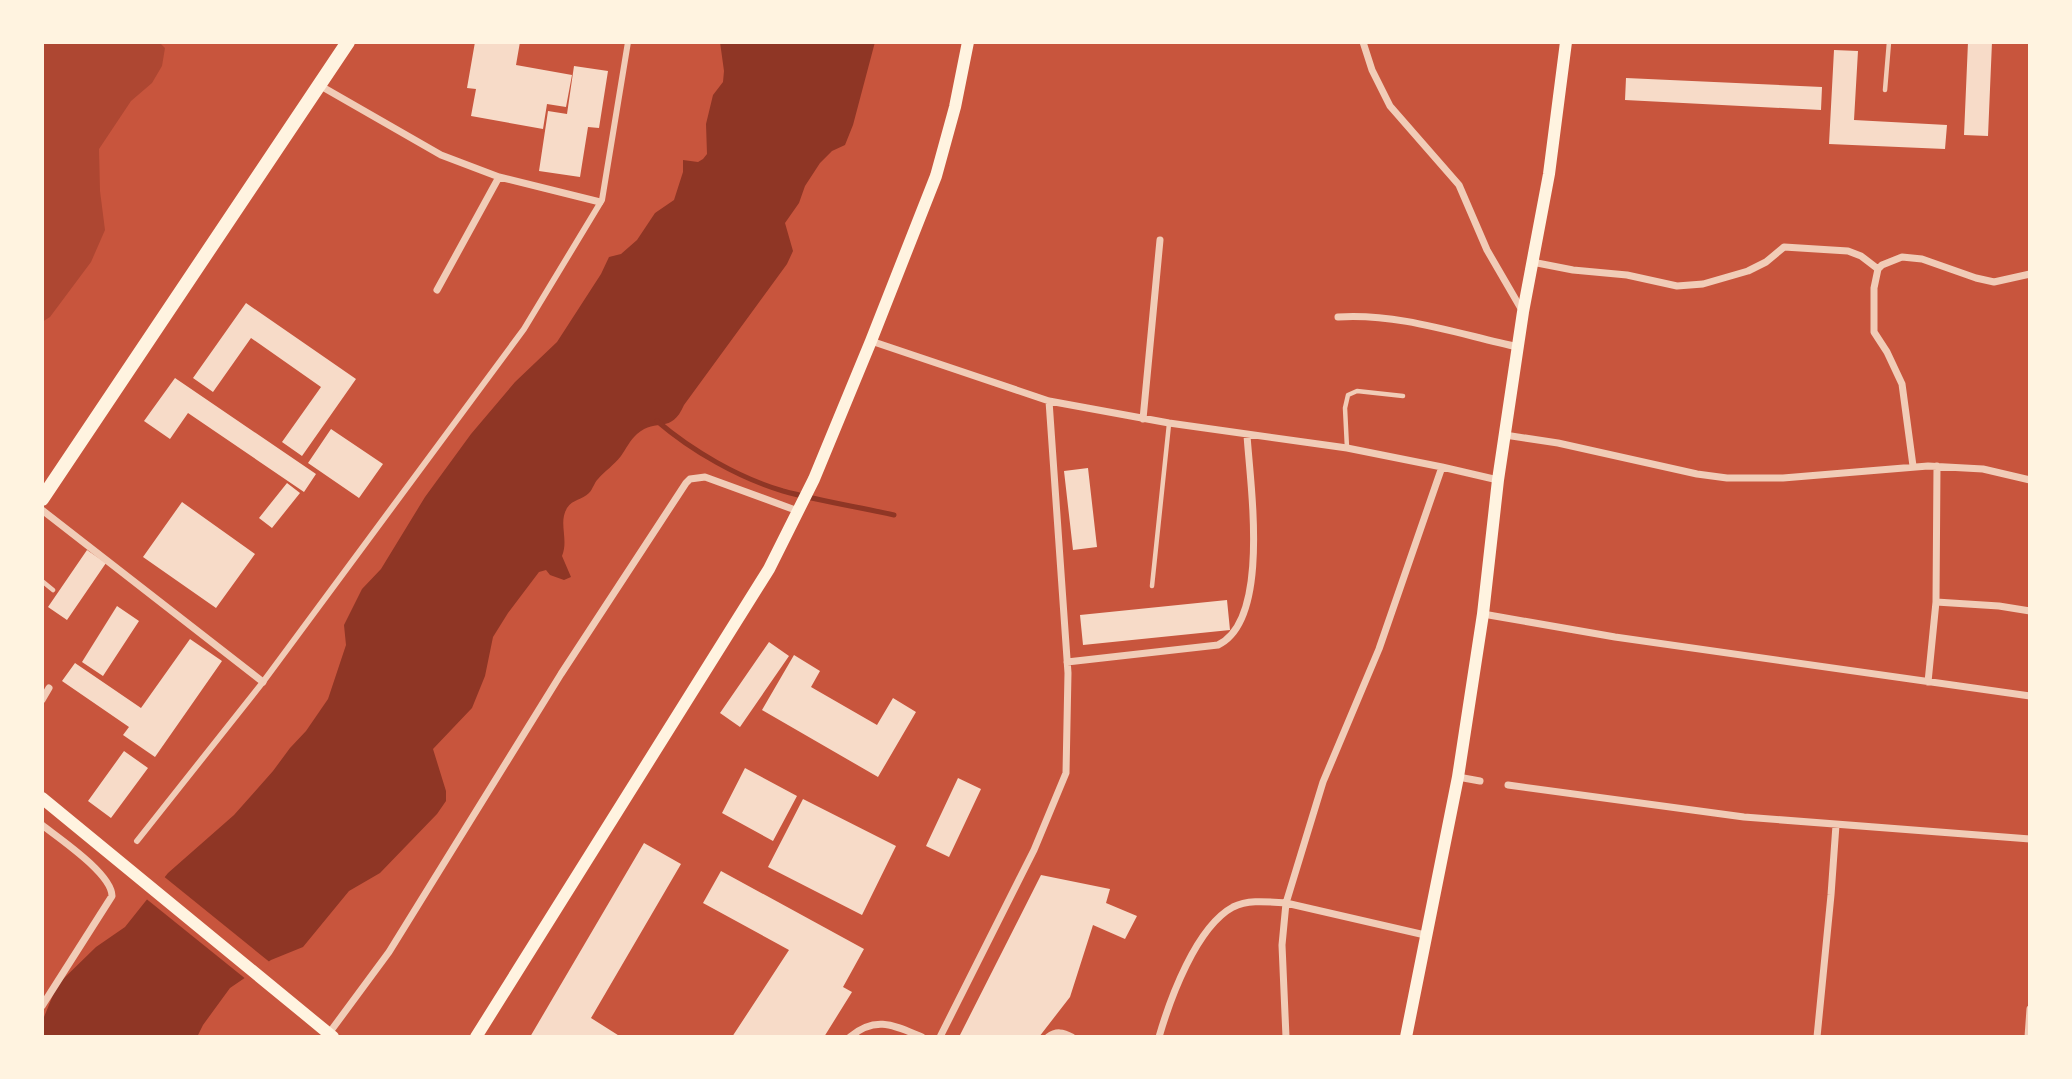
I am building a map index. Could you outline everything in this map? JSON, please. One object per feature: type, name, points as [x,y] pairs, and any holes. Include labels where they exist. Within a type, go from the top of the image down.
[{"type":"main road","points":[[42,499],[348,42]]},
{"type":"main road","points":[[476,1037],[769,569],[814,479],[872,341],[946,147],[968,42]]},
{"type":"main road","points":[[1406,1037],[1458,777],[1483,614],[1498,480],[1523,312],[1549,174],[1566,42]]},
{"type":"main road","points":[[42,798],[333,1037]]},
{"type":"street","points":[[137,841],[263,682],[524,329],[600,202],[628,42]]},
{"type":"street","points":[[1363,42],[1372,71],[1390,106],[1459,184],[1487,250],[1523,312]]},
{"type":"street","points":[[318,85],[441,155],[499,177],[600,202]]},
{"type":"street","points":[[437,290],[499,177]]},
{"type":"street","points":[[1143,418],[1160,240]]},
{"type":"street","points":[[1532,262],[1573,270],[1627,275],[1677,286],[1703,284],[1748,271],[1784,247],[1848,251],[1861,256],[1878,269]]},
{"type":"street","points":[[1913,466],[1902,384],[1874,332],[1874,288],[1878,269],[1902,257],[1922,259],[1994,282],[2030,274]]},
{"type":"street","points":[[1338,317],[1391,317],[1518,347]]},
{"type":"street","points":[[872,341],[1049,401],[1169,423],[1347,448],[1498,480]]},
{"type":"street","points":[[940,1037],[1034,850],[1063,785],[1067,758],[1067,662],[1049,401]]},
{"type":"street","points":[[1067,662],[1218,645],[1234,634],[1245,614],[1253,577],[1247,435]]},
{"type":"street","points":[[1505,435],[1558,443],[1727,478],[1783,478],[1937,466],[1983,469],[2030,480]]},
{"type":"street","points":[[1928,682],[1936,602],[1937,466]]},
{"type":"street","points":[[1286,1037],[1282,945],[1286,903],[1324,782],[1379,649],[1442,467]]},
{"type":"street","points":[[327,1037],[389,951],[561,674],[686,482],[705,477],[799,509]]},
{"type":"street","points":[[42,510],[263,682]]},
{"type":"street","points":[[1936,602],[2030,611]]},
{"type":"street","points":[[1483,614],[1615,637],[2030,696]]},
{"type":"street","points":[[42,700],[49,688]]},
{"type":"street","points":[[1458,777],[1480,781]]},
{"type":"street","points":[[1508,785],[1744,817],[2030,839]]},
{"type":"street","points":[[42,825],[102,875],[112,890],[112,897],[42,1006]]},
{"type":"street","points":[[1817,1037],[1836,825]]},
{"type":"street","points":[[1158,1037],[1176,987],[1204,936],[1232,908],[1251,902],[1286,903],[1425,935]]},
{"type":"street","points":[[2028,1037],[2030,1009]]},
{"type":"street","points":[[850,1037],[862,1027],[889,1023],[922,1037]]},
{"type":"street","points":[[1048,1037],[1054,1032],[1072,1037]]},
{"type":"lane","points":[[1885,90],[1889,42]]},
{"type":"lane","points":[[1347,448],[1345,408],[1348,395],[1357,391],[1402,396]]},
{"type":"lane","points":[[1152,586],[1169,423]]},
{"type":"lane","points":[[42,581],[53,590]]},
{"type":"shaded area","points":[[42,42],[159,42],[165,48],[162,66],[152,83],[131,101],[99,149],[100,191],[105,230],[91,262],[50,317],[42,322]]},
{"type":"shaded area","points":[[720,42],[875,42],[845,145],[832,151],[820,163],[785,223],[793,251],[787,264],[674,420],[644,429],[637,434],[589,493],[567,508],[563,519],[562,556],[571,577],[564,580],[550,575],[546,570],[539,572],[493,637],[485,676],[472,708],[433,749],[446,791],[446,801],[437,814],[380,873],[349,891],[303,947],[271,960],[230,988],[197,1037],[42,1037],[42,1022],[57,985],[96,947],[125,927],[168,873],[234,815],[306,731],[328,699],[346,645],[344,625],[362,589],[381,569],[425,497],[471,434],[515,382],[557,342],[609,257],[621,254],[637,240],[655,213],[674,200],[683,172],[683,160],[698,162],[707,154],[706,124],[713,95],[723,82]]},
{"type":"pier","points":[[162,875],[272,964],[247,980],[144,897]]},
{"type":"building","points":[[475,42],[520,42],[516,65],[572,75],[566,107],[547,104],[543,129],[471,116],[476,89],[467,88]]},
{"type":"building","points":[[1968,42],[1992,42],[1988,136],[1964,135]]},
{"type":"building","points":[[1834,50],[1858,51],[1854,120],[1947,125],[1945,149],[1829,144]]},
{"type":"building","points":[[574,66],[608,71],[599,128],[588,127],[580,177],[539,171],[548,111],[567,114]]},
{"type":"building","points":[[1626,78],[1822,87],[1821,110],[1625,100]]},
{"type":"building","points":[[246,303],[356,379],[302,456],[282,442],[321,387],[251,338],[213,392],[193,378]]},
{"type":"building","points":[[175,378],[316,474],[304,492],[188,413],[170,439],[144,421]]},
{"type":"building","points":[[331,429],[383,464],[359,498],[308,463]]},
{"type":"building","points":[[1088,468],[1097,547],[1073,550],[1064,471]]},
{"type":"building","points":[[287,483],[300,493],[272,528],[259,518]]},
{"type":"building","points":[[182,502],[255,554],[216,608],[143,557]]},
{"type":"building","points":[[87,550],[106,563],[67,620],[48,607]]},
{"type":"building","points":[[1227,600],[1230,630],[1083,645],[1080,615]]},
{"type":"building","points":[[117,606],[139,621],[103,676],[82,662]]},
{"type":"building","points":[[190,639],[222,661],[155,757],[123,735],[129,727],[62,681],[75,663],[141,708]]},
{"type":"building","points":[[769,642],[789,656],[740,727],[720,713]]},
{"type":"building","points":[[794,655],[820,671],[811,687],[877,725],[893,698],[916,712],[878,777],[762,710]]},
{"type":"building","points":[[124,751],[148,768],[111,818],[88,801]]},
{"type":"building","points":[[745,768],[797,796],[773,841],[722,813]]},
{"type":"building","points":[[958,778],[981,789],[949,857],[926,846]]},
{"type":"building","points":[[803,799],[896,846],[862,915],[768,867]]},
{"type":"building","points":[[644,843],[681,864],[591,1018],[621,1037],[530,1037]]},
{"type":"building","points":[[721,871],[864,949],[843,987],[852,992],[824,1037],[732,1037],[789,950],[703,903]]},
{"type":"building","points":[[1041,875],[1110,889],[1106,903],[1137,916],[1125,939],[1093,925],[1070,997],[1039,1037],[964,1037],[960,1035]]},
{"type":"waterway","points":[[657,421],[685,443],[750,479],[783,491],[894,515]]}]
